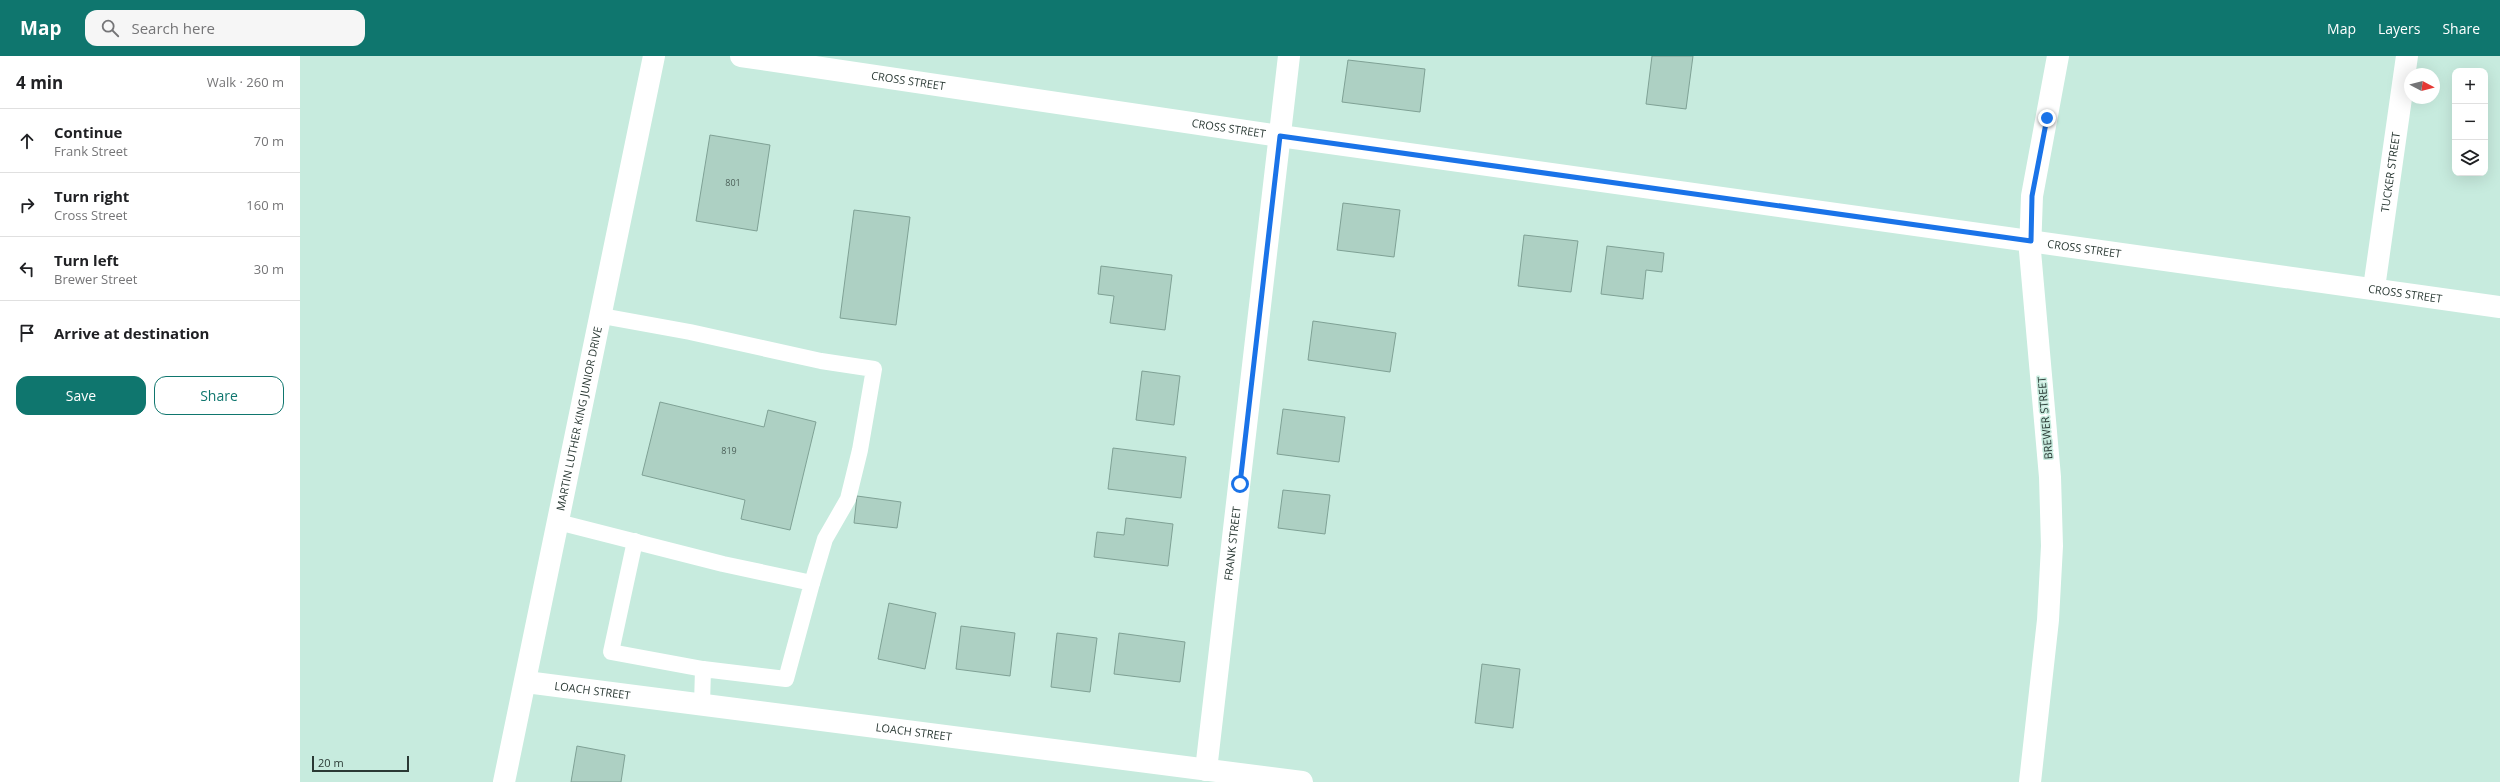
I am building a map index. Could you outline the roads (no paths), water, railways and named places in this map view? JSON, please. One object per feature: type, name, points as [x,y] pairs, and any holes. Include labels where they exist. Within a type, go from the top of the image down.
[{"type":"street","name":"MARTIN LUTHER KING JUNIOR DRIVE","points":[[504,782],[602,316],[654,56]]},
{"type":"street","name":"CROSS STREET","points":[[742,56],[1280,136],[2500,306]]},
{"type":"street","name":"FRANK STREET","points":[[1206,770],[1289,56]]},
{"type":"street","name":"BREWER STREET","points":[[2030,782],[2048,620],[2052,546],[2050,477],[2031,241],[2032,196],[2058,56]]},
{"type":"street","name":"TUCKER STREET","points":[[2374,288],[2407,56]]},
{"type":"street","name":"LOACH STREET","points":[[526,682],[1302,782]]},
{"type":"lane","points":[[602,316],[698,333],[820,361],[874,369],[860,450],[848,499],[825,539],[786,679],[703,669],[611,652],[635,540]]},
{"type":"lane","points":[[558,522],[635,540],[723,564],[812,583]]},
{"type":"lane","points":[[702,705],[703,669]]}]
